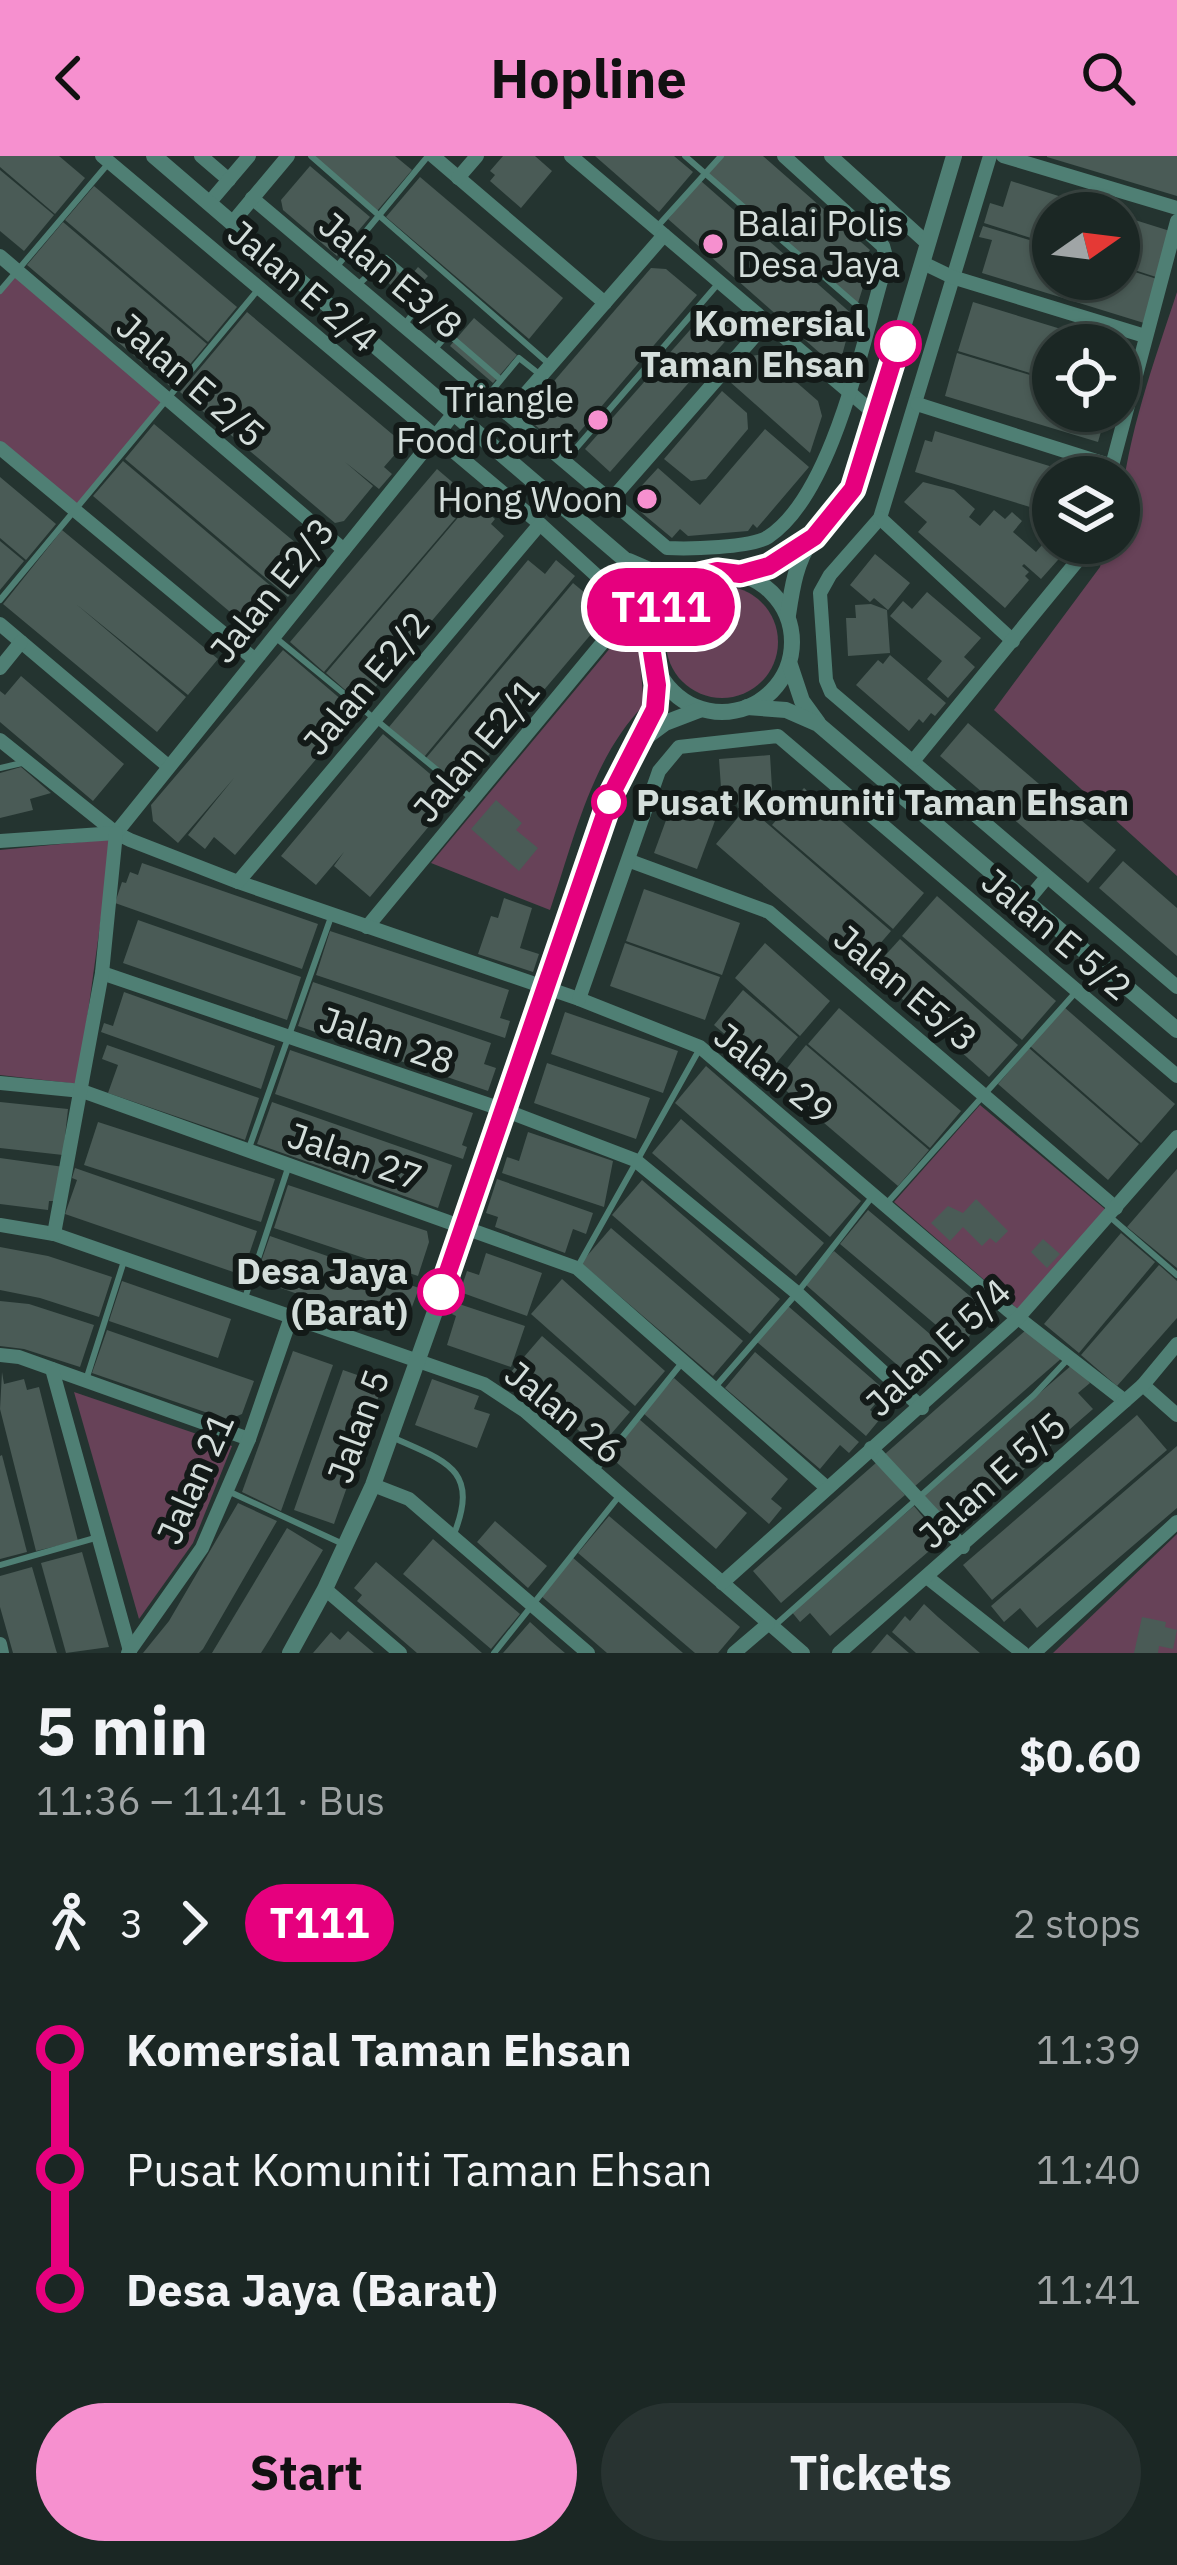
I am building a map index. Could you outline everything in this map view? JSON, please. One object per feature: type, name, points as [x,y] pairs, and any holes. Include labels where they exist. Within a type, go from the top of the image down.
[{"type":"street","points":[[154,156],[623,558],[646,592],[655,617],[656,669],[675,695],[699,710]]},
{"type":"street","points":[[201,156],[229,180]]},
{"type":"street","points":[[209,203],[249,156]]},
{"type":"street","points":[[232,223],[287,156]]},
{"type":"street","points":[[430,156],[605,303]]},
{"type":"street","points":[[458,178],[478,156]]},
{"type":"street","points":[[571,156],[875,414]]},
{"type":"street","name":"Jalan E3/8","points":[[252,198],[667,548],[761,541],[815,485],[886,260],[883,246],[784,156]]},
{"type":"street","points":[[831,156],[927,243]]},
{"type":"street","points":[[818,724],[802,700],[790,665],[788,615],[796,571],[809,543],[853,489],[954,156]]},
{"type":"street","points":[[990,156],[880,518],[830,574],[820,593],[823,667],[831,692],[1177,986]]},
{"type":"street","points":[[1003,156],[1177,208]]},
{"type":"street","name":"Jalan E 2/4","points":[[106,159],[540,524],[619,596],[625,607]]},
{"type":"street","points":[[1114,456],[1177,221]]},
{"type":"street","points":[[508,414],[605,303],[660,231]]},
{"type":"street","name":"Jalan E 2/5","points":[[0,256],[344,550]]},
{"type":"street","points":[[923,263],[952,277],[1145,336]]},
{"type":"street","points":[[610,500],[766,322]]},
{"type":"street","name":"Jalan E2/3","points":[[116,833],[455,413],[482,391]]},
{"type":"street","points":[[917,404],[1065,456]]},
{"type":"street","points":[[0,448],[254,659]]},
{"type":"street","points":[[880,518],[1013,641]]},
{"type":"street","name":"Jalan E2/2","points":[[238,881],[540,524]]},
{"type":"street","points":[[623,558],[659,574],[740,574],[769,566],[809,543]]},
{"type":"street","points":[[914,760],[1075,564]]},
{"type":"street","points":[[740,574],[772,593],[788,615]]},
{"type":"street","points":[[652,630],[667,597],[695,576]]},
{"type":"street","name":"Jalan E2/1","points":[[368,927],[623,618],[625,607]]},
{"type":"street","points":[[0,624],[168,766]]},
{"type":"street","points":[[0,668],[21,642]]},
{"type":"street","points":[[747,707],[778,686],[790,665]]},
{"type":"street","name":"Jalan 5","points":[[293,1651],[373,1485],[613,791],[641,742],[657,697],[656,669]]},
{"type":"street","points":[[641,742],[665,723],[699,710],[786,710],[818,724],[1177,1030]]},
{"type":"street","name":"Jalan E 5/2","points":[[630,861],[658,771],[680,747],[778,736],[1177,1076]]},
{"type":"street","points":[[0,740],[116,833]]},
{"type":"street","points":[[0,841],[116,833]]},
{"type":"street","points":[[54,1234],[102,973],[116,833]]},
{"type":"street","name":"Jalan 29","points":[[116,833],[700,1047],[1018,1318],[1125,1401]]},
{"type":"street","points":[[579,999],[630,861]]},
{"type":"street","name":"Jalan E5/3","points":[[630,861],[770,912],[983,1094],[1112,1212]]},
{"type":"street","points":[[1028,900],[1047,877]]},
{"type":"street","name":"Jalan 28","points":[[102,973],[504,1110],[635,1160],[796,1294],[922,1408]]},
{"type":"street","name":"Jalan 27","points":[[0,1083],[82,1091],[577,1268],[826,1487]]},
{"type":"street","name":"Jalan E 5/4","points":[[722,1583],[1018,1318],[1177,1137]]},
{"type":"street","name":"Jalan 26","points":[[0,1225],[54,1234],[245,1298],[465,1376],[501,1394],[803,1653]]},
{"type":"street","name":"Jalan 21","points":[[130,1652],[202,1548],[249,1439],[292,1315]]},
{"type":"street","name":"Jalan E 5/5","points":[[839,1653],[1143,1385],[1177,1344]]},
{"type":"street","points":[[0,1354],[249,1439]]},
{"type":"street","points":[[52,1369],[130,1652]]},
{"type":"street","points":[[1143,1385],[1177,1415]]},
{"type":"street","points":[[871,1448],[964,1546]]},
{"type":"street","points":[[373,1485],[409,1498],[588,1653]]},
{"type":"street","points":[[1034,1653],[1177,1522]]},
{"type":"street","points":[[928,1578],[1023,1653]]},
{"type":"street","points":[[325,1589],[400,1653]]},
{"type":"street","points":[[734,1653],[771,1626]]},
{"type":"street","points":[[0,1644],[2,1653]]},
{"type":"lane","points":[[311,156],[546,370]]},
{"type":"lane","points":[[336,268],[430,156]]},
{"type":"lane","points":[[685,156],[869,317]]},
{"type":"lane","points":[[660,231],[721,156]]},
{"type":"lane","points":[[0,291],[106,159]]},
{"type":"lane","points":[[357,286],[386,258],[428,293],[404,326]]},
{"type":"lane","points":[[565,462],[720,282]]},
{"type":"lane","points":[[0,600],[260,288]]},
{"type":"lane","points":[[434,351],[448,334],[500,380]]},
{"type":"lane","points":[[482,391],[500,380],[519,358],[546,370]]},
{"type":"lane","points":[[274,636],[475,801]]},
{"type":"lane","points":[[0,768],[25,762]]},
{"type":"lane","points":[[248,1151],[332,914]]},
{"type":"lane","points":[[714,1389],[881,1198],[1078,990]]},
{"type":"lane","points":[[577,1268],[700,1047]]},
{"type":"lane","points":[[245,1298],[290,1164]]},
{"type":"lane","points":[[1112,1212],[1177,1275]]},
{"type":"lane","points":[[86,1381],[125,1258]]},
{"type":"lane","points":[[771,1626],[1034,1395],[1071,1356]]},
{"type":"lane","points":[[594,1472],[683,1362]]},
{"type":"lane","points":[[391,1436],[448,1463],[458,1478],[465,1506],[453,1536]]},
{"type":"lane","points":[[227,1491],[346,1546]]},
{"type":"lane","points":[[494,1653],[620,1495]]},
{"type":"lane","points":[[0,1565],[99,1538]]},
{"type":"shaded area","points":[[17,271],[167,399],[74,510],[0,448],[0,291]]},
{"type":"shaded area","points":[[1177,292],[1177,876],[994,710],[1101,564],[1140,564],[1140,456],[1128,456],[1134,432],[1140,432],[1147,384]]},
{"type":"shaded area","points":[[722,586],[743,590],[762,602],[774,621],[778,642],[774,663],[762,682],[743,694],[722,698],[701,694],[682,682],[670,663],[666,642],[670,621],[682,602],[701,590]]},
{"type":"shaded area","points":[[636,617],[644,705],[597,775],[550,910],[431,863]]},
{"type":"shaded area","points":[[112,839],[78,1084],[0,1075],[0,850]]},
{"type":"shaded area","points":[[980,1105],[1106,1210],[1019,1310],[894,1202]]},
{"type":"shaded area","points":[[74,1392],[232,1446],[193,1543],[139,1619]]},
{"type":"shaded area","points":[[1177,1534],[1177,1653],[1053,1653]]},
{"type":"building","points":[[0,156],[59,156],[85,178],[55,214],[0,167]]},
{"type":"building","points":[[313,156],[395,156],[412,170],[377,211]]},
{"type":"building","points":[[503,156],[535,156],[552,171],[521,208],[490,181],[495,175],[490,171]]},
{"type":"building","points":[[595,156],[674,156],[693,172],[659,212]]},
{"type":"building","points":[[724,156],[763,156],[870,250],[865,257],[871,262],[857,306],[708,174]]},
{"type":"building","points":[[1177,156],[1177,196],[1047,157]]},
{"type":"building","points":[[310,166],[370,217],[337,256],[283,210],[281,200]]},
{"type":"building","points":[[0,170],[54,215],[24,251],[0,231]]},
{"type":"building","points":[[420,177],[563,298],[529,339],[386,217]]},
{"type":"building","points":[[701,181],[853,315],[841,359],[830,362],[668,219]]},
{"type":"building","points":[[1011,181],[1046,192],[1032,192],[1032,238],[984,223],[990,203],[1003,207]]},
{"type":"building","points":[[94,186],[237,307],[208,342],[65,220]]},
{"type":"building","points":[[63,222],[207,344],[171,387],[27,265]]},
{"type":"building","points":[[1140,222],[1170,231],[1156,277],[1140,272]]},
{"type":"building","points":[[983,226],[1032,241],[1032,288],[982,273],[992,240],[979,237]]},
{"type":"building","points":[[391,263],[408,279],[418,267],[428,276],[418,287],[424,293],[414,305],[380,276]]},
{"type":"building","points":[[651,268],[666,269],[697,295],[564,450],[534,424],[531,408]]},
{"type":"building","points":[[1140,274],[1157,279],[1144,323],[1069,300],[1140,300]]},
{"type":"building","points":[[973,302],[1045,324],[1032,324],[1032,374],[958,351]]},
{"type":"building","points":[[712,305],[737,328],[610,472],[585,449]]},
{"type":"building","points":[[247,312],[404,444],[384,467],[392,474],[379,489],[345,462],[373,486],[344,521],[335,523],[180,392]]},
{"type":"building","points":[[474,318],[517,355],[493,383],[450,346]]},
{"type":"building","points":[[957,353],[1032,376],[1032,422],[945,396]]},
{"type":"building","points":[[764,354],[818,401],[822,416],[810,453],[729,381],[751,356]]},
{"type":"building","points":[[722,391],[747,413],[748,429],[706,479],[691,481],[664,459]]},
{"type":"building","points":[[154,424],[309,554],[293,574],[301,581],[288,597],[125,459]]},
{"type":"building","points":[[765,429],[809,467],[757,528],[753,524],[748,531],[688,536],[680,529],[672,538],[636,508],[634,494],[658,468],[700,505]]},
{"type":"building","points":[[935,431],[1032,461],[1032,508],[915,472],[925,440],[932,442]]},
{"type":"building","points":[[1065,432],[1101,432],[1098,442]]},
{"type":"building","points":[[123,461],[278,592],[249,628],[93,496]]},
{"type":"building","points":[[437,469],[472,499],[324,672],[290,642]]},
{"type":"building","points":[[0,477],[56,524],[26,560],[0,538]]},
{"type":"building","points":[[923,482],[954,490],[975,509],[969,517],[980,526],[994,510],[1005,519],[1012,512],[1022,521],[1013,532],[1032,549],[1032,564],[1054,564],[1041,579],[1024,564],[1029,580],[1005,608],[918,532],[927,522],[904,502]]},
{"type":"building","points":[[473,500],[495,519],[491,524],[504,536],[361,704],[326,673]]},
{"type":"building","points":[[62,530],[218,659],[188,695],[76,604],[186,697],[157,732],[3,604]]},
{"type":"building","points":[[0,541],[24,561],[0,590]]},
{"type":"building","points":[[875,554],[910,583],[888,610],[850,585]]},
{"type":"building","points":[[528,560],[545,574],[556,560],[575,576],[424,757],[389,727]]},
{"type":"building","points":[[573,583],[609,613],[461,788],[426,758]]},
{"type":"building","points":[[927,592],[981,638],[964,657],[975,667],[948,698],[927,679],[942,661],[890,616],[903,601],[912,609]]},
{"type":"building","points":[[855,605],[887,610],[890,653],[848,656],[846,618],[856,618]]},
{"type":"building","points":[[283,650],[356,712],[235,855],[214,837],[205,849],[188,835],[234,778],[178,843],[153,821],[151,805]]},
{"type":"building","points":[[890,655],[946,703],[935,716],[931,713],[923,723],[919,719],[909,731],[856,685],[878,660],[883,664]]},
{"type":"building","points":[[21,676],[124,764],[93,801],[0,722],[0,691],[5,695]]},
{"type":"building","points":[[968,723],[1116,850],[1088,883],[940,756]]},
{"type":"building","points":[[383,734],[455,795],[370,897],[334,866],[344,852],[316,885],[281,856]]},
{"type":"building","points":[[770,755],[773,805],[738,808],[737,801],[722,802],[719,759]]},
{"type":"building","points":[[21,767],[51,793],[30,799],[33,810],[0,818],[0,773]]},
{"type":"building","points":[[804,788],[924,893],[893,929],[772,825]]},
{"type":"building","points":[[676,793],[719,810],[697,869],[654,853]]},
{"type":"building","points":[[496,800],[522,823],[516,830],[538,848],[519,871],[471,829]]},
{"type":"building","points":[[754,812],[891,931],[859,968],[716,844],[740,815],[747,821]]},
{"type":"building","points":[[1123,861],[1177,908],[1177,956],[1099,888]]},
{"type":"building","points":[[142,863],[318,924],[302,969],[115,903],[122,882],[126,883],[130,872],[138,875]]},
{"type":"building","points":[[644,889],[740,923],[722,975],[626,941]]},
{"type":"building","points":[[937,896],[1056,1001],[1022,1040],[902,936]]},
{"type":"building","points":[[504,898],[532,908],[520,948],[539,954],[533,972],[478,954],[491,916],[498,918]]},
{"type":"building","points":[[138,920],[301,977],[287,1020],[123,963]]},
{"type":"building","points":[[330,931],[509,990],[500,1018],[510,1021],[505,1038],[316,975]]},
{"type":"building","points":[[900,939],[1018,1045],[989,1077],[871,971]]},
{"type":"building","points":[[625,943],[720,977],[705,1020],[610,986]]},
{"type":"building","points":[[765,943],[830,1001],[800,1036],[735,978]]},
{"type":"building","points":[[313,982],[491,1043],[484,1064],[496,1068],[488,1091],[298,1026]]},
{"type":"building","points":[[743,990],[798,1037],[769,1072],[714,1025]]},
{"type":"building","points":[[124,992],[275,1046],[261,1089],[101,1032],[104,1023],[113,1026]]},
{"type":"building","points":[[1064,1007],[1175,1104],[1141,1143],[1030,1046]]},
{"type":"building","points":[[839,1008],[961,1111],[930,1148],[808,1044]]},
{"type":"building","points":[[565,1012],[678,1051],[663,1093],[551,1054]]},
{"type":"building","points":[[107,1045],[259,1098],[245,1140],[108,1093],[118,1065],[102,1059]]},
{"type":"building","points":[[806,1045],[929,1150],[898,1186],[776,1082]]},
{"type":"building","points":[[1029,1048],[1139,1144],[1108,1180],[998,1084]]},
{"type":"building","points":[[290,1050],[473,1113],[462,1145],[467,1147],[463,1159],[275,1094]]},
{"type":"building","points":[[547,1063],[650,1098],[636,1139],[534,1103]]},
{"type":"building","points":[[706,1066],[861,1201],[830,1237],[675,1103]]},
{"type":"building","points":[[0,1102],[68,1109],[63,1155],[0,1148]]},
{"type":"building","points":[[272,1102],[452,1165],[438,1208],[257,1144]]},
{"type":"building","points":[[681,1119],[824,1243],[796,1276],[652,1153]]},
{"type":"building","points":[[98,1122],[275,1179],[261,1222],[84,1165]]},
{"type":"building","points":[[528,1132],[613,1161],[604,1207],[502,1173],[507,1157],[519,1161]]},
{"type":"building","points":[[0,1158],[64,1167],[48,1210],[0,1204]]},
{"type":"building","points":[[75,1168],[257,1231],[242,1275],[65,1214],[77,1180],[72,1178]]},
{"type":"building","points":[[1177,1169],[1177,1268],[1127,1227]]},
{"type":"building","points":[[497,1179],[593,1213],[586,1234],[573,1229],[565,1253],[495,1227],[498,1217],[486,1213]]},
{"type":"building","points":[[642,1180],[780,1299],[750,1334],[612,1215]]},
{"type":"building","points":[[288,1185],[427,1231],[429,1242],[418,1276],[274,1228]]},
{"type":"building","points":[[976,1199],[1008,1231],[996,1243],[990,1238],[982,1246],[963,1227],[950,1241],[931,1223],[948,1206],[963,1213]]},
{"type":"building","points":[[868,1210],[989,1312],[961,1346],[840,1244]]},
{"type":"building","points":[[611,1228],[743,1341],[713,1376],[581,1263]]},
{"type":"building","points":[[1121,1233],[1155,1262],[1079,1353],[1044,1324]]},
{"type":"building","points":[[270,1236],[419,1288],[409,1315],[403,1313],[397,1329],[255,1279]]},
{"type":"building","points":[[1043,1239],[1060,1254],[1047,1268],[1031,1252]]},
{"type":"building","points":[[0,1247],[48,1256],[112,1277],[99,1317],[0,1290]]},
{"type":"building","points":[[834,1251],[953,1354],[938,1371],[934,1367],[919,1384],[805,1284]]},
{"type":"building","points":[[486,1253],[542,1273],[527,1316],[460,1292],[467,1271],[479,1275]]},
{"type":"building","points":[[1159,1265],[1177,1281],[1177,1318],[1117,1386],[1081,1355]]},
{"type":"building","points":[[562,1279],[665,1371],[635,1406],[531,1314]]},
{"type":"building","points":[[122,1281],[231,1319],[218,1358],[109,1321]]},
{"type":"building","points":[[0,1301],[29,1304],[94,1325],[80,1367],[0,1346]]},
{"type":"building","points":[[456,1303],[525,1326],[511,1367],[447,1345]]},
{"type":"building","points":[[788,1306],[886,1391],[870,1410],[880,1419],[866,1436],[757,1342]]},
{"type":"building","points":[[107,1330],[254,1381],[242,1414],[228,1420],[92,1373]]},
{"type":"building","points":[[1026,1330],[1063,1357],[914,1487],[885,1454]]},
{"type":"building","points":[[542,1336],[630,1412],[599,1448],[511,1372]]},
{"type":"building","points":[[293,1351],[333,1365],[281,1511],[242,1492]]},
{"type":"building","points":[[755,1352],[859,1442],[849,1453],[840,1445],[820,1469],[725,1388]]},
{"type":"building","points":[[1073,1364],[1090,1383],[1078,1393],[1093,1409],[952,1532],[921,1496]]},
{"type":"building","points":[[343,1370],[383,1384],[334,1524],[294,1510]]},
{"type":"building","points":[[2,1372],[4,1384],[24,1379],[27,1390],[39,1387],[78,1541],[36,1551],[0,1409]]},
{"type":"building","points":[[674,1378],[788,1479],[771,1499],[782,1508],[769,1524],[643,1413]]},
{"type":"building","points":[[432,1379],[479,1396],[474,1409],[490,1414],[477,1448],[415,1425]]},
{"type":"building","points":[[1137,1415],[1167,1450],[992,1600],[963,1565]]},
{"type":"building","points":[[639,1419],[747,1513],[716,1549],[608,1455]]},
{"type":"building","points":[[1177,1446],[1177,1508],[1037,1628],[1020,1608],[1004,1622],[991,1606]]},
{"type":"building","points":[[0,1456],[27,1552],[0,1559]]},
{"type":"building","points":[[877,1462],[905,1495],[781,1603],[753,1571]]},
{"type":"building","points":[[238,1503],[277,1521],[203,1649],[199,1653],[143,1653],[169,1621]]},
{"type":"building","points":[[914,1506],[942,1540],[830,1636],[810,1613],[800,1622],[791,1611]]},
{"type":"building","points":[[609,1516],[740,1627],[718,1653],[695,1653],[578,1553]]},
{"type":"building","points":[[495,1521],[547,1566],[528,1588],[477,1542]]},
{"type":"building","points":[[287,1528],[323,1550],[271,1637],[261,1653],[212,1653]]},
{"type":"building","points":[[433,1539],[520,1614],[491,1649],[403,1574]]},
{"type":"building","points":[[82,1552],[109,1647],[66,1653],[41,1563]]},
{"type":"building","points":[[572,1557],[683,1653],[607,1653],[540,1595]]},
{"type":"building","points":[[376,1562],[482,1653],[417,1653],[357,1601],[362,1595],[354,1588]]},
{"type":"building","points":[[32,1567],[57,1653],[13,1653],[0,1607],[0,1576]]},
{"type":"building","points":[[924,1604],[980,1653],[916,1653],[892,1632]]},
{"type":"building","points":[[1142,1617],[1166,1622],[1165,1627],[1177,1630],[1173,1649],[1159,1646],[1158,1653],[1134,1653]]},
{"type":"building","points":[[530,1622],[551,1641],[565,1653],[503,1653]]},
{"type":"building","points":[[348,1631],[374,1653],[313,1653],[331,1632],[340,1640]]},
{"type":"building","points":[[887,1634],[909,1653],[871,1653]]},
{"type":"bus line","name":"T111","points":[[441,1292],[613,791],[655,709],[651,646],[657,613],[679,585],[695,576],[717,571],[740,574],[769,566],[809,543],[853,489],[898,344]]},
{"type":"place","name":"Balai Polis Desa Jaya","points":[[713,244]]},
{"type":"place","name":"Komersial Taman Ehsan","points":[[898,344]]},
{"type":"place","name":"Triangle Food Court","points":[[598,420]]},
{"type":"place","name":"Hong Woon","points":[[647,499]]},
{"type":"place","name":"Pusat Komuniti Taman Ehsan","points":[[609,802]]},
{"type":"place","name":"Desa Jaya (Barat)","points":[[441,1292]]}]
